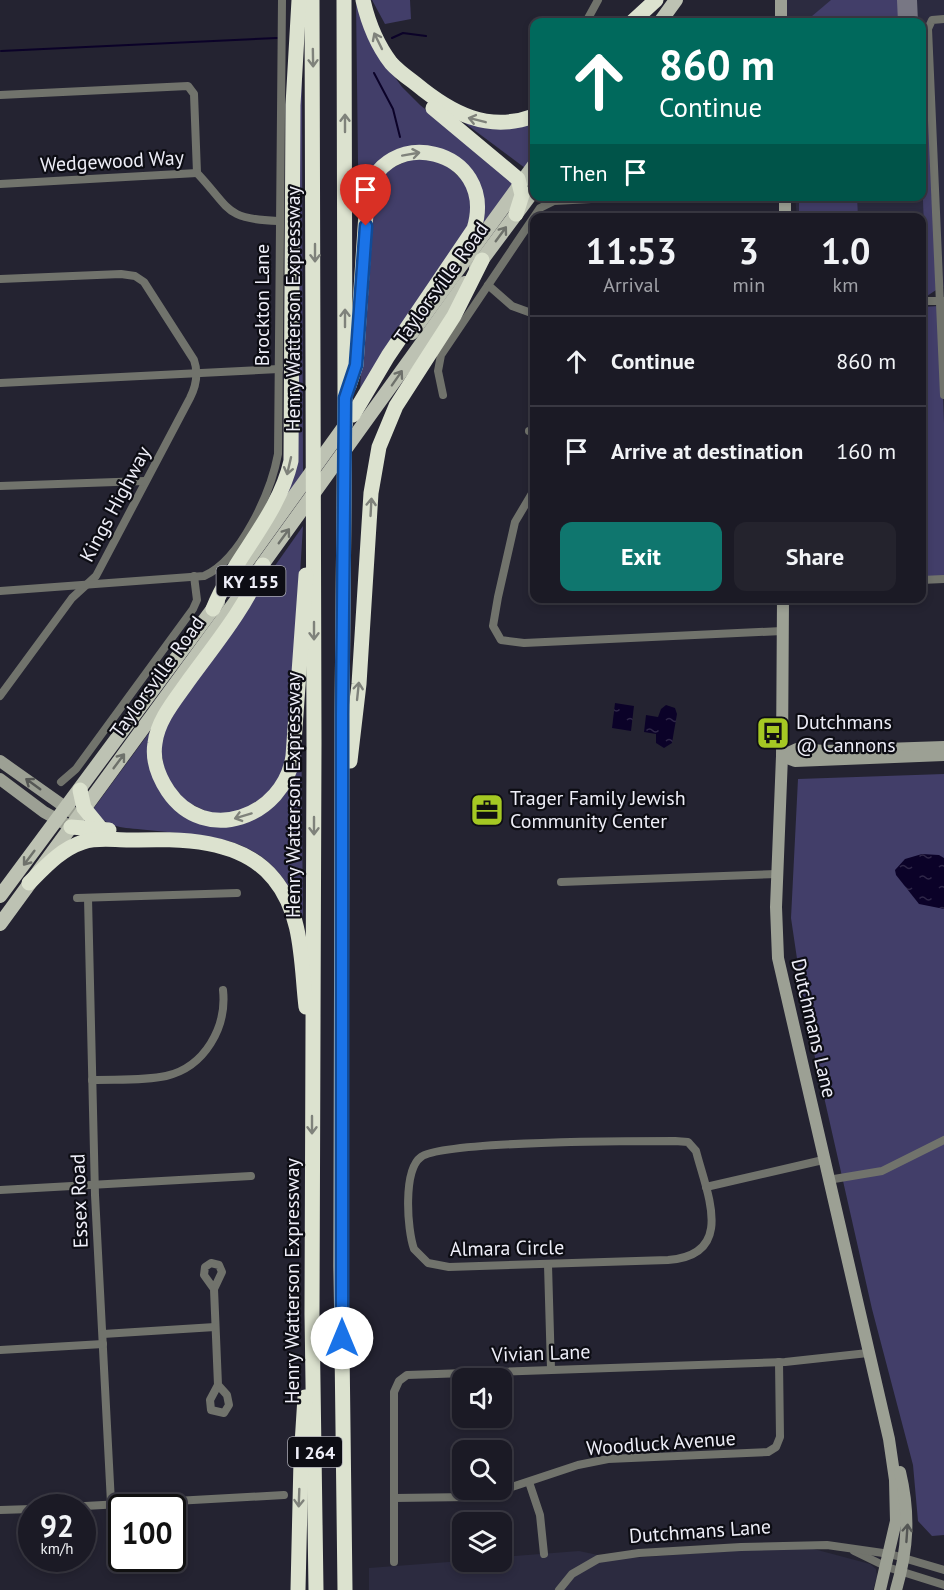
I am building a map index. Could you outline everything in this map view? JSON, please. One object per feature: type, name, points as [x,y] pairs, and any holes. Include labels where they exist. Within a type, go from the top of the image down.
[{"type":"highway","points":[[213,609],[225,580],[280,496],[291,461],[293,127],[299,0]]},
{"type":"highway","name":"Henry Watterson Expressway","points":[[312,0],[314,434],[312,1314],[316,1590]]},
{"type":"highway","name":"I 264","points":[[344,0],[345,482],[342,833],[345,1590]]},
{"type":"highway","points":[[363,0],[382,49],[393,66],[434,99],[464,116],[492,123],[513,122],[530,117]]},
{"type":"highway","points":[[637,18],[657,0]]},
{"type":"highway","points":[[404,75],[416,94],[507,167],[527,186],[516,214]]},
{"type":"highway","points":[[345,398],[356,365],[367,198],[370,186],[381,170],[398,157],[419,152],[442,156],[461,168],[475,189],[478,214],[474,229],[388,356],[353,415]]},
{"type":"highway","points":[[342,833],[359,684],[376,457],[396,406],[454,316],[482,260]]},
{"type":"highway","points":[[263,565],[253,589],[164,716],[155,743],[157,769],[171,795],[186,808],[207,817],[229,820],[258,811],[277,795],[290,771],[304,590],[314,524]]},
{"type":"highway","points":[[80,790],[73,818],[102,830],[158,839],[204,843],[230,849],[258,863],[280,887],[297,926],[312,1066]]},
{"type":"highway","points":[[29,883],[52,860],[82,842],[102,839],[158,839]]},
{"type":"highway","points":[[298,1590],[301,1460],[312,1314]]},
{"type":"main road","points":[[645,18],[657,0]]},
{"type":"main road","points":[[663,18],[676,0]]},
{"type":"main road","points":[[781,0],[781,18]]},
{"type":"main road","name":"Taylorsville Road","points":[[73,818],[67,808],[353,415],[527,186]]},
{"type":"main road","name":"Taylorsville Road","points":[[0,924],[73,818],[263,565],[516,214]]},
{"type":"main road","name":"Dutchmans Lane","points":[[783,603],[782,756],[777,874],[778,958],[892,1458]]},
{"type":"main road","points":[[782,756],[796,749],[825,751],[944,747]]},
{"type":"main road","points":[[782,756],[795,761],[944,755]]},
{"type":"main road","points":[[0,761],[67,808]]},
{"type":"main road","points":[[0,779],[73,818]]},
{"type":"main road","name":"Taylorsville Road","points":[[0,896],[73,818]]},
{"type":"main road","points":[[892,1458],[900,1470],[906,1498],[908,1532],[902,1572],[896,1590]]},
{"type":"main road","points":[[880,1590],[896,1521],[892,1458]]},
{"type":"street","name":"Brockton Lane","points":[[0,591],[194,576],[213,572],[224,563],[267,495],[278,454],[278,221],[282,0]]},
{"type":"street","points":[[588,18],[598,0]]},
{"type":"street","points":[[944,19],[932,20],[928,29],[942,301],[944,395]]},
{"type":"street","points":[[0,95],[188,86],[194,94],[197,173]]},
{"type":"street","name":"Wedgewood Way","points":[[0,184],[197,173],[233,213],[251,220],[278,221]]},
{"type":"street","points":[[536,213],[546,204],[555,201]]},
{"type":"street","points":[[443,396],[438,371],[441,355],[530,222]]},
{"type":"street","points":[[0,279],[121,274],[135,276],[147,286],[194,360],[196,374]]},
{"type":"street","points":[[488,285],[512,306],[530,313]]},
{"type":"street","points":[[926,301],[942,301]]},
{"type":"street","points":[[0,383],[279,369]]},
{"type":"street","name":"Kings Highway","points":[[0,696],[86,583],[96,576],[192,393],[196,374]]},
{"type":"street","points":[[0,486],[145,482]]},
{"type":"street","points":[[530,496],[522,507],[513,531],[494,618],[494,631],[497,637],[507,643],[782,631]]},
{"type":"street","name":"Taylorsville Road","points":[[61,782],[76,769],[193,609],[197,600],[194,576]]},
{"type":"street","points":[[926,580],[944,579]]},
{"type":"street","points":[[561,882],[777,874]]},
{"type":"street","points":[[76,898],[237,893]]},
{"type":"street","name":"Essex Road","points":[[88,898],[95,1185],[111,1494]]},
{"type":"street","points":[[92,1080],[163,1076],[190,1064],[209,1047],[217,1032],[224,1008],[223,990]]},
{"type":"street","points":[[828,1180],[882,1171],[944,1140]]},
{"type":"street","name":"Almara Circle","points":[[684,1141],[696,1151],[706,1187],[712,1230],[705,1247],[696,1254],[676,1260],[548,1265],[449,1267],[435,1266],[422,1260],[412,1243],[411,1227],[409,1181],[417,1160],[429,1152],[440,1149],[684,1141]]},
{"type":"street","points":[[706,1187],[823,1160]]},
{"type":"street","points":[[0,1190],[251,1176]]},
{"type":"street","points":[[548,1265],[551,1369]]},
{"type":"street","points":[[214,1289],[218,1385]]},
{"type":"street","points":[[0,1350],[215,1328]]},
{"type":"street","name":"Vivian Lane","points":[[394,1562],[394,1392],[403,1377],[411,1374],[778,1362],[836,1359],[868,1353]]},
{"type":"street","name":"Woodluck Avenue","points":[[394,1498],[471,1497],[529,1482],[578,1465],[608,1459],[768,1452],[776,1447],[780,1437],[778,1362]]},
{"type":"street","points":[[529,1482],[540,1515],[544,1554]]},
{"type":"street","points":[[186,1500],[284,1495]]},
{"type":"street","points":[[0,1510],[18,1509]]},
{"type":"street","name":"Dutchmans Lane","points":[[559,1590],[579,1568],[612,1556],[799,1544],[827,1545],[888,1560]]},
{"type":"street","points":[[904,1558],[942,1569],[940,1584],[902,1572],[888,1560],[904,1558]]},
{"type":"shaded area","points":[[356,0],[386,65],[402,87],[420,105],[515,181],[484,223],[451,155],[383,163],[359,244]]},
{"type":"shaded area","points":[[372,0],[410,0],[411,19],[385,24]]},
{"type":"shaded area","points":[[781,0],[944,0],[944,287],[926,287],[926,213],[797,213],[795,201],[926,201],[926,18],[783,18]]},
{"type":"shaded area","points":[[831,0],[902,0],[903,18],[810,18]]},
{"type":"shaded area","points":[[926,24],[936,290],[927,296],[926,213],[923,213],[923,201],[926,201]]},
{"type":"shaded area","points":[[302,71],[303,474],[282,502],[297,113]]},
{"type":"shaded area","points":[[462,121],[530,121],[530,161],[525,168]]},
{"type":"shaded area","points":[[415,157],[442,160],[470,188],[470,225],[360,389],[370,226],[375,189],[388,170]]},
{"type":"shaded area","points":[[799,201],[857,201],[858,213],[799,213]]},
{"type":"shaded area","points":[[940,306],[944,423],[944,575],[941,578],[926,579],[926,307]]},
{"type":"shaded area","points":[[303,526],[289,752],[277,787],[238,814],[210,813],[185,801],[165,775],[160,744],[172,712]]},
{"type":"shaded area","points":[[301,710],[303,917],[294,895],[278,872],[263,858],[247,848],[210,837],[117,826],[91,812],[154,726],[151,754],[193,817],[270,808]]},
{"type":"shaded area","points":[[944,774],[944,1535],[932,1536],[918,1521],[913,1465],[872,1309],[805,1013],[791,918],[798,779]]},
{"type":"shaded area","points":[[790,1547],[810,1548],[870,1564],[876,1569],[877,1577],[873,1590],[369,1590],[369,1568],[452,1562],[452,1572],[512,1572],[512,1556],[579,1551],[617,1559]]},
{"type":"water","points":[[615,703],[634,706],[631,731],[612,728]]},
{"type":"water","points":[[666,705],[675,708],[677,714],[672,743],[664,748],[656,743],[656,734],[644,732],[646,715],[658,717],[661,709]]},
{"type":"water","points":[[922,854],[939,855],[944,858],[944,909],[919,904],[896,875],[895,870],[905,859]]},
{"type":"waterway","points":[[392,38],[403,33],[426,36]]},
{"type":"waterway","points":[[1,51],[277,38]]},
{"type":"waterway","points":[[374,73],[393,109],[400,137]]},
{"type":"taxiway","points":[[907,0],[908,18]]},
{"type":"place","name":"Dutchmans @ Cannons","points":[[773,733]]},
{"type":"place","name":"Trager Family Jewish Community Center","points":[[487,810]]},
{"type":"route","points":[[342,1338],[342,715],[345,398],[356,365],[366,226]]}]
